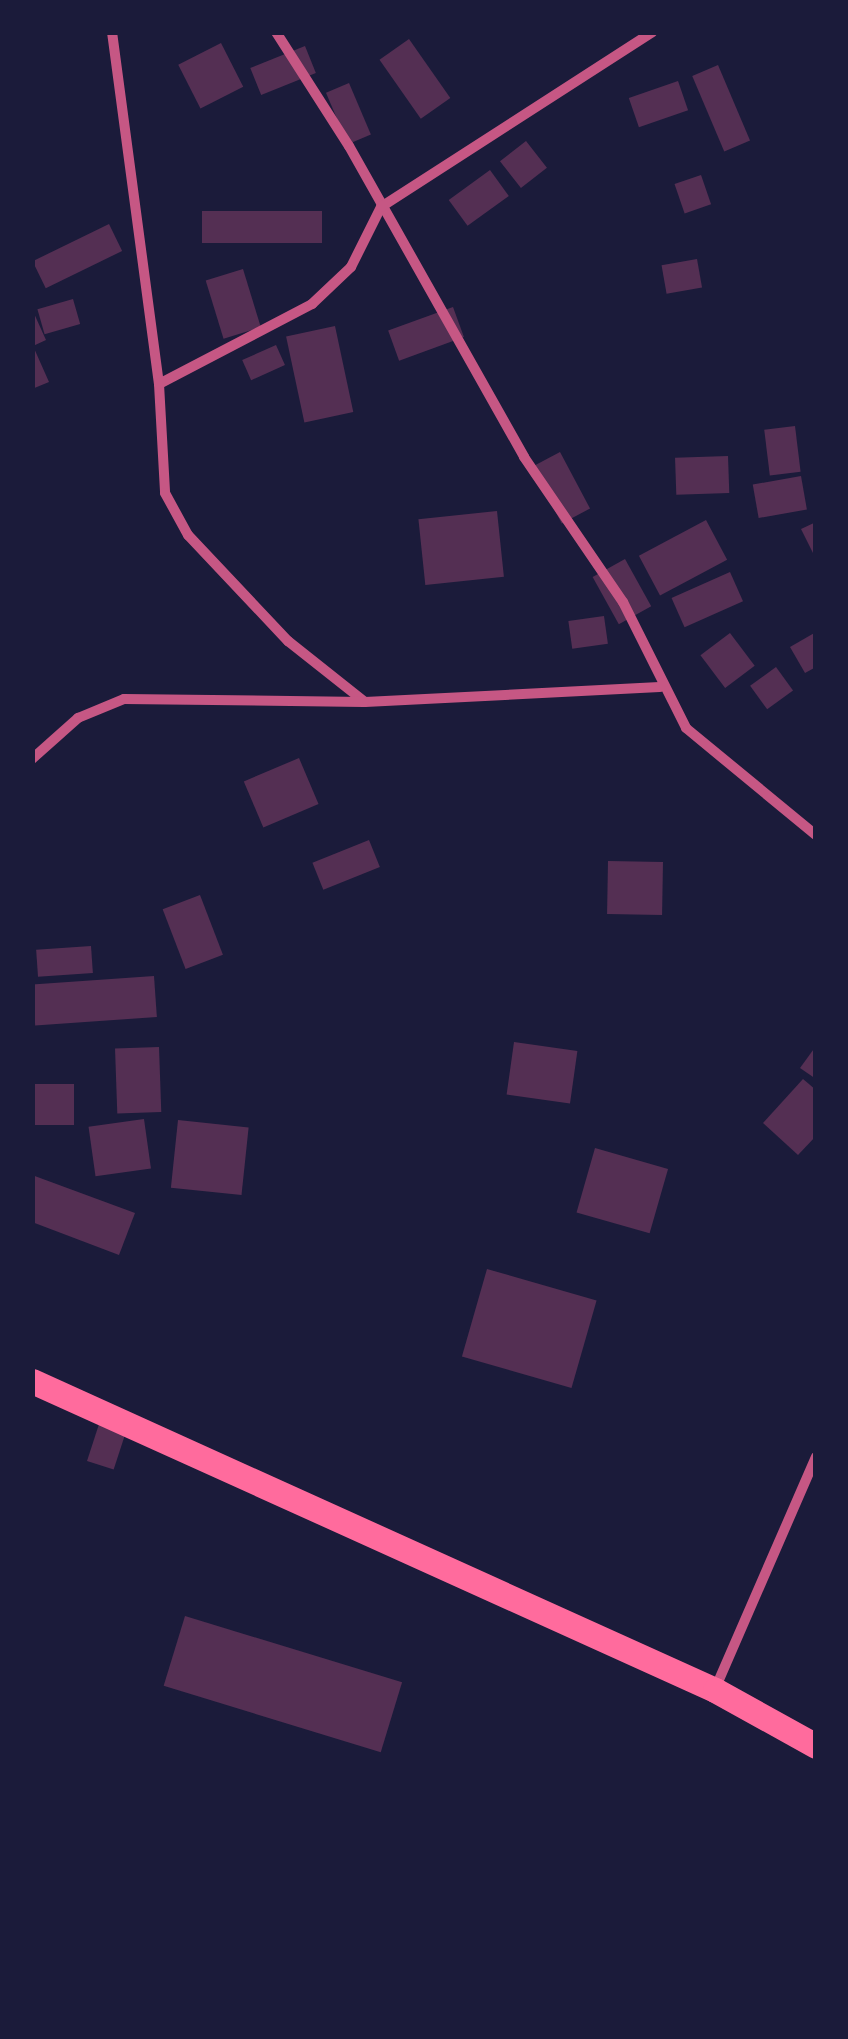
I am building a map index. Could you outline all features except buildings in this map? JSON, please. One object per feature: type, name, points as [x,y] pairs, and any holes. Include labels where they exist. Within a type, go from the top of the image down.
[{"type":"main road","points":[[32,1381],[715,1690],[816,1746]]},
{"type":"street","points":[[112,32],[159,384],[165,493],[188,535],[288,642],[365,702]]},
{"type":"street","points":[[276,32],[381,206],[524,458],[623,602],[660,687],[686,728],[816,835]]},
{"type":"street","points":[[159,384],[312,304],[350,267],[381,206],[652,32]]},
{"type":"street","points":[[32,759],[78,718],[124,700],[365,702],[660,687]]},
{"type":"street","points":[[715,1690],[816,1458]]}]
